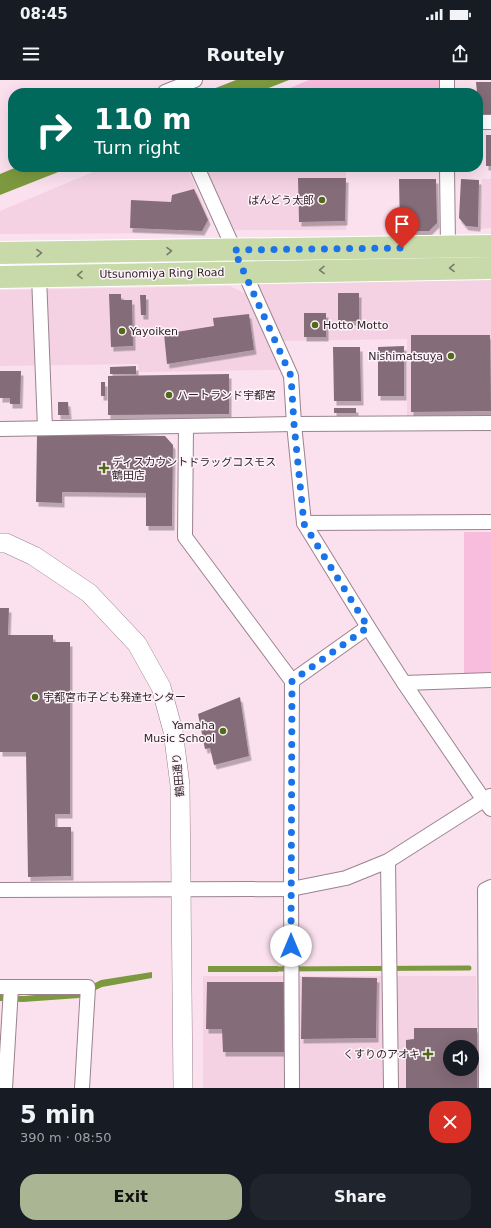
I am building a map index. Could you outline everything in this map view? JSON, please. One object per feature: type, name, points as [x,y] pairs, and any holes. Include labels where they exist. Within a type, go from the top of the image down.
[{"type":"main road","name":"Utsunomiya Ring Road","points":[[0,253],[491,246]]},
{"type":"main road","name":"Utsunomiya Ring Road","points":[[0,277],[244,271],[491,268]]},
{"type":"street","points":[[163,88],[194,80]]},
{"type":"street","points":[[0,890],[291,889],[346,878],[388,861],[488,801],[404,683],[304,524],[294,424],[291,376],[199,172]]},
{"type":"street","points":[[447,172],[448,247]]},
{"type":"street","points":[[39,276],[45,428]]},
{"type":"street","points":[[0,429],[294,424],[491,423]]},
{"type":"street","points":[[186,426],[185,537],[292,681],[292,1088]]},
{"type":"street","points":[[304,524],[491,522]]},
{"type":"street","name":"鶴田通り","points":[[0,543],[6,543],[34,556],[89,593],[137,644],[161,687],[173,731],[180,785],[183,1088]]},
{"type":"street","points":[[292,681],[368,627]]},
{"type":"street","points":[[404,683],[491,680]]},
{"type":"street","points":[[388,861],[391,1088]]},
{"type":"street","points":[[486,1088],[485,890],[491,887]]},
{"type":"street","points":[[5,1088],[5,988],[88,987],[82,1088]]},
{"type":"shaded area","points":[[236,80],[289,80],[269,88],[216,88]]},
{"type":"shaded area","points":[[309,80],[447,80],[447,88],[290,88]]},
{"type":"shaded area","points":[[8,171],[8,172],[58,172],[0,195],[0,174]]},
{"type":"shaded area","points":[[93,172],[189,172],[210,220],[202,233],[0,234],[0,211]]},
{"type":"shaded area","points":[[205,172],[346,172],[346,230],[232,230]]},
{"type":"shaded area","points":[[482,179],[491,179],[491,228],[480,229]]},
{"type":"shaded area","points":[[491,278],[491,415],[407,416],[407,339],[282,341],[256,281]]},
{"type":"shaded area","points":[[230,286],[246,294],[280,370],[139,372],[138,364],[0,366],[0,290]]},
{"type":"shaded area","points":[[464,532],[491,532],[491,674],[464,675]]},
{"type":"shaded area","points":[[208,966],[278,966],[278,972],[208,972]]},
{"type":"shaded area","points":[[152,972],[152,978],[102,987],[79,998],[23,1002],[0,1001],[0,995],[24,996],[79,991],[101,980]]},
{"type":"shaded area","points":[[203,976],[476,976],[477,1040],[443,1040],[443,1076],[479,1076],[479,1061],[491,1062],[491,1088],[203,1088]]},
{"type":"building","points":[[476,82],[491,82],[491,115],[483,115],[483,88],[477,88]]},
{"type":"building","points":[[486,135],[491,135],[491,166],[486,166]]},
{"type":"building","name":"ばんどう太郎","points":[[298,178],[346,178],[345,221],[299,222]]},
{"type":"building","points":[[399,179],[436,179],[437,223],[429,231],[400,231]]},
{"type":"building","points":[[461,179],[479,180],[478,227],[466,226],[459,218]]},
{"type":"building","points":[[194,189],[208,220],[202,231],[130,228],[131,200],[171,202],[172,195]]},
{"type":"building","points":[[338,293],[359,293],[359,321],[338,321]]},
{"type":"building","name":"Yayoiken","points":[[109,294],[121,294],[121,300],[132,300],[133,346],[111,347]]},
{"type":"building","points":[[140,295],[146,295],[146,315],[141,315]]},
{"type":"building","name":"Hotto Motto","points":[[304,313],[326,313],[326,337],[304,337]]},
{"type":"building","points":[[249,314],[254,350],[167,364],[164,334],[214,326],[213,318]]},
{"type":"building","name":"Nishimatsuya","points":[[411,335],[490,335],[491,411],[411,412]]},
{"type":"building","points":[[404,346],[404,396],[378,396],[378,347]]},
{"type":"building","points":[[333,347],[360,347],[361,401],[334,401]]},
{"type":"building","points":[[136,366],[136,374],[110,374],[110,367]]},
{"type":"building","points":[[0,371],[21,371],[20,404],[10,404],[10,398],[0,398]]},
{"type":"building","name":"ハートランド宇都宮","points":[[229,374],[229,414],[108,415],[108,376]]},
{"type":"building","points":[[101,382],[105,382],[105,396],[101,396]]},
{"type":"building","points":[[58,402],[68,402],[69,415],[58,415]]},
{"type":"building","points":[[334,408],[356,408],[356,413],[334,413]]},
{"type":"building","name":"ディスカウントドラッグコスモス 鶴田店","points":[[37,434],[165,436],[173,445],[172,526],[146,526],[146,493],[62,492],[62,503],[36,502]]},
{"type":"building","name":"宇都宮市子ども発達センター","points":[[0,608],[9,608],[8,635],[53,635],[53,642],[70,642],[70,814],[55,814],[55,827],[71,827],[71,876],[28,877],[26,752],[0,752]]},
{"type":"building","name":"Yamaha Music School","points":[[240,697],[249,756],[214,765],[210,748],[205,749],[198,714]]},
{"type":"building","points":[[302,977],[377,978],[376,1038],[301,1039]]},
{"type":"building","points":[[207,982],[284,982],[284,1052],[223,1052],[222,1029],[206,1029]]},
{"type":"building","name":"くすりのアオキ","points":[[414,1028],[477,1028],[477,1040],[443,1040],[443,1076],[477,1076],[477,1088],[406,1088],[406,1040],[414,1039]]},
{"type":"waterway","points":[[273,969],[469,968]]},
{"type":"place","name":"ばんどう太郎","points":[[322,200]]},
{"type":"place","name":"Hotto Motto","points":[[315,325]]},
{"type":"place","name":"Yayoiken","points":[[122,331]]},
{"type":"place","name":"Nishimatsuya","points":[[451,356]]},
{"type":"place","name":"ハートランド宇都宮","points":[[169,395]]},
{"type":"place","name":"ディスカウントドラッグコスモス 鶴田店","points":[[104,468]]},
{"type":"place","name":"宇都宮市子ども発達センター","points":[[35,697]]},
{"type":"place","name":"Yamaha Music School","points":[[223,731]]},
{"type":"place","name":"くすりのアオキ","points":[[428,1054]]},
{"type":"route","points":[[291,946],[292,681],[368,627],[304,524],[294,424],[291,376],[234,250],[402,248]]}]
